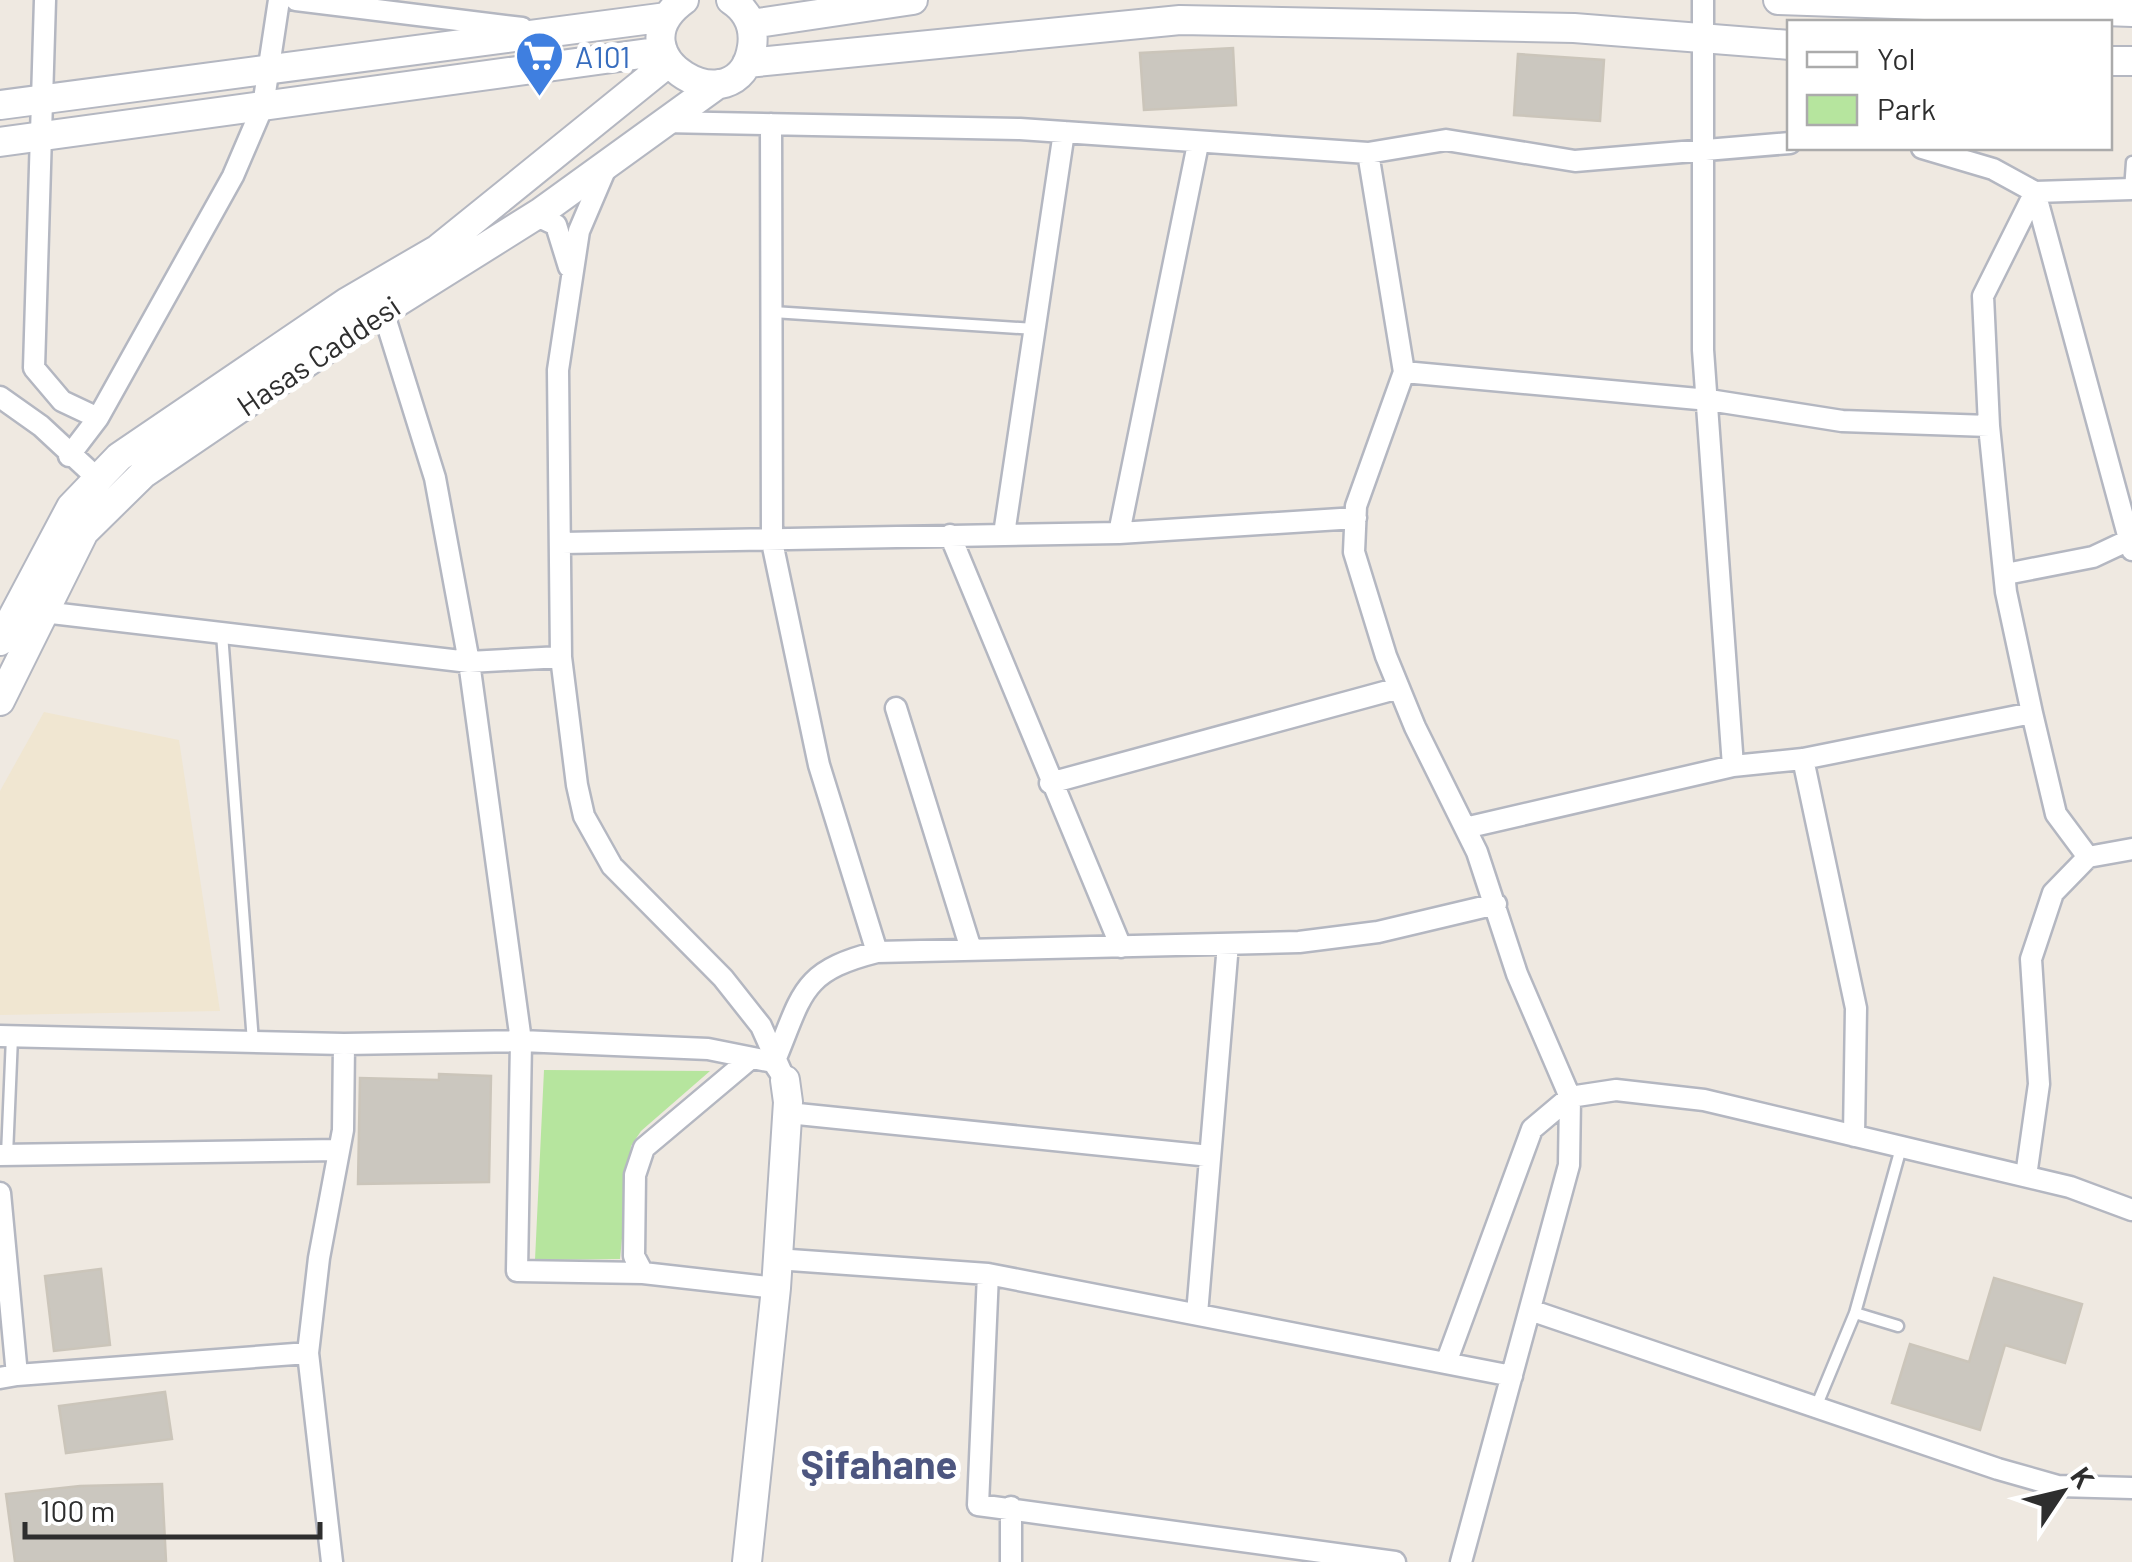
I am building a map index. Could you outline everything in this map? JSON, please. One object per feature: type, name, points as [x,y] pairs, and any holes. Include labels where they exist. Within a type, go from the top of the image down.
[{"type":"main road","points":[[913,0],[745,9],[754,37],[747,63],[1180,20],[1574,28],[1787,45]]},
{"type":"main road","points":[[1778,0],[2005,4],[2132,12]]},
{"type":"main road","points":[[0,105],[552,32],[677,5]]},
{"type":"main road","points":[[677,5],[662,32],[666,57],[680,76],[697,84],[718,84]]},
{"type":"main road","points":[[0,142],[666,57]]},
{"type":"main road","name":"Hasas Caddesi","points":[[0,641],[71,507],[96,478],[186,407],[438,249],[666,57]]},
{"type":"main road","name":"Hasas Caddesi","points":[[0,701],[84,532],[131,485],[383,311],[525,222],[661,122],[738,74],[747,63]]},
{"type":"main road","points":[[746,1562],[776,1288],[788,1112],[781,1069]]},
{"type":"street","points":[[44,0],[37,137],[34,368],[62,401],[98,418]]},
{"type":"street","points":[[69,456],[98,418],[233,176],[263,106],[279,0]]},
{"type":"street","points":[[296,0],[552,32]]},
{"type":"street","points":[[1703,0],[1703,350],[1733,766]]},
{"type":"street","points":[[661,122],[1064,132],[1368,153],[1446,140],[1576,161],[1787,143]]},
{"type":"street","points":[[771,124],[772,542],[820,764],[877,952]]},
{"type":"street","points":[[1004,534],[1064,132]]},
{"type":"street","points":[[1120,533],[1198,144]]},
{"type":"street","points":[[1929,150],[1994,169],[2036,192],[2131,190]]},
{"type":"street","points":[[1994,169],[2000,150]]},
{"type":"street","points":[[1368,153],[1404,372],[1356,506],[1354,552],[1366,602],[1398,688],[1465,828],[1496,904],[1524,991],[1570,1097],[1569,1165],[1461,1562]]},
{"type":"street","points":[[609,161],[579,230],[558,370],[561,657],[577,786],[594,840],[612,866],[723,978],[762,1026],[781,1069]]},
{"type":"street","points":[[2036,192],[1983,296],[1990,426],[2006,574],[2032,713],[2056,814],[2088,858]]},
{"type":"street","points":[[2006,574],[2130,546],[2036,192]]},
{"type":"street","points":[[525,222],[541,218],[556,226],[571,274]]},
{"type":"street","points":[[383,311],[435,478],[469,662],[520,1041],[517,1271],[643,1273],[776,1288]]},
{"type":"street","points":[[1404,372],[1709,400],[1842,421],[1990,426]]},
{"type":"street","points":[[0,397],[41,426],[96,478]]},
{"type":"street","points":[[562,543],[1120,533],[1356,518]]},
{"type":"street","points":[[950,535],[1120,947]]},
{"type":"street","points":[[42,612],[469,662],[561,657]]},
{"type":"street","points":[[1050,784],[1398,688]]},
{"type":"street","points":[[896,708],[970,946]]},
{"type":"street","points":[[1465,828],[1733,766],[1803,759],[2032,713]]},
{"type":"street","points":[[1803,759],[1856,1008],[1854,1136]]},
{"type":"street","points":[[2026,1176],[2039,1084],[2030,959],[2053,893],[2088,858],[2132,849]]},
{"type":"street","points":[[781,1069],[800,1001],[817,974],[834,962],[877,952],[970,946],[1299,942],[1378,932],[1496,904]]},
{"type":"street","points":[[1197,1314],[1228,944]]},
{"type":"street","points":[[6,1036],[344,1044],[520,1041],[708,1049],[773,1062],[781,1069]]},
{"type":"street","points":[[332,1562],[308,1353],[319,1258],[340,1150],[344,1044]]},
{"type":"street","points":[[643,1273],[634,1256],[636,1175],[644,1148],[751,1058]]},
{"type":"street","points":[[1446,1363],[1532,1129],[1570,1097],[1616,1090],[1704,1100],[2026,1176],[2132,1210]]},
{"type":"street","points":[[788,1112],[1210,1156]]},
{"type":"street","points":[[3,1155],[340,1150]]},
{"type":"street","points":[[0,1193],[8,1376],[308,1353]]},
{"type":"street","points":[[776,1260],[988,1274],[1512,1376]]},
{"type":"street","points":[[988,1274],[978,1505],[1395,1562]]},
{"type":"street","points":[[1530,1310],[2058,1486],[2132,1488]]},
{"type":"street","points":[[1011,1562],[1012,1507]]},
{"type":"lane","points":[[2131,190],[2132,162]]},
{"type":"lane","points":[[773,312],[1034,328]]},
{"type":"lane","points":[[222,633],[253,1042]]},
{"type":"lane","points":[[3,1155],[6,1036]]},
{"type":"lane","points":[[1816,1407],[1855,1313],[1902,1147]]},
{"type":"lane","points":[[1855,1313],[1898,1326]]},
{"type":"shaded area","points":[[44,712],[179,740],[220,1011],[0,1015],[0,791]]},
{"type":"green space","points":[[544,1070],[710,1071],[641,1131],[631,1146],[620,1259],[535,1260]]},
{"type":"building","points":[[1233,48],[1236,105],[1144,110],[1140,53]]},
{"type":"building","points":[[1518,54],[1604,60],[1600,121],[1514,115]]},
{"type":"building","points":[[439,1074],[491,1076],[489,1182],[358,1184],[360,1078],[439,1080]]},
{"type":"building","points":[[101,1269],[110,1345],[54,1351],[45,1276]]},
{"type":"building","points":[[1994,1278],[2082,1304],[2065,1363],[2005,1345],[1980,1430],[1892,1403],[1910,1344],[1969,1362]]},
{"type":"building","points":[[165,1392],[172,1439],[66,1453],[59,1406]]},
{"type":"building","points":[[162,1484],[166,1561],[15,1562],[6,1494],[80,1486]]},
{"type":"place","name":"A101","points":[[540,98]]},
{"type":"district","name":"Şifahane","points":[[879,1463]]}]
